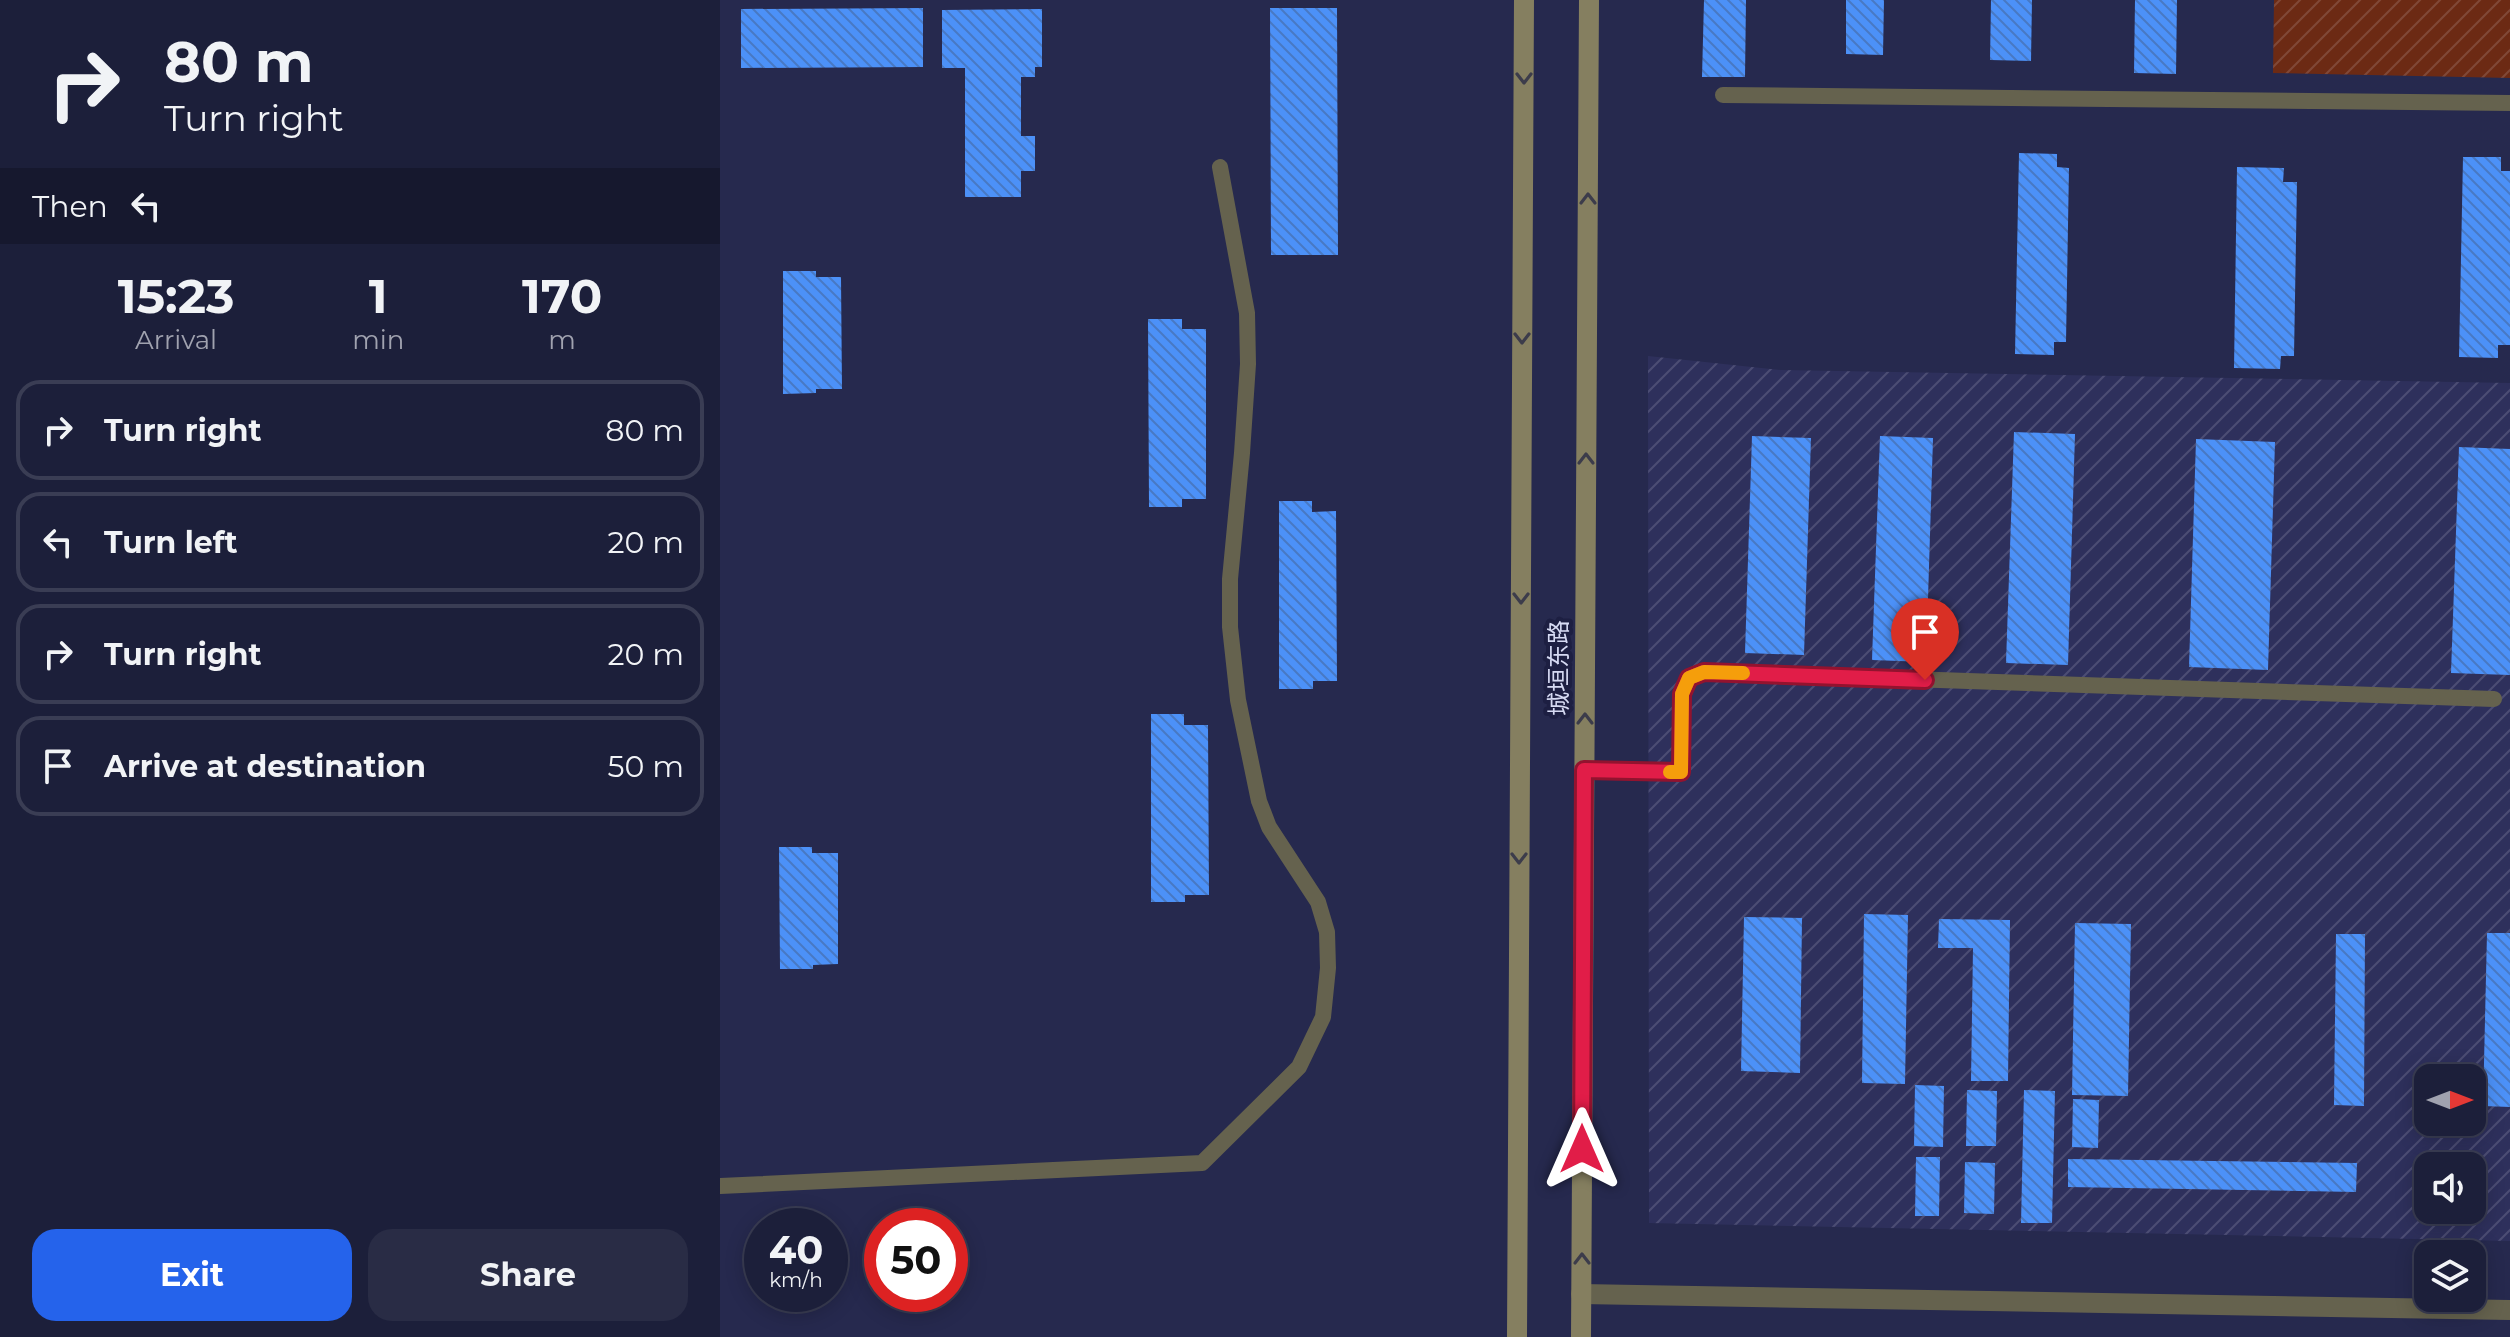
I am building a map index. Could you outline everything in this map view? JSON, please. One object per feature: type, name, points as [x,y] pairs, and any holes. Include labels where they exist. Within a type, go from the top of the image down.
[{"type":"main road","name":"城垣东路","points":[[1517,1337],[1524,0]]},
{"type":"main road","name":"城垣东路","points":[[1581,1337],[1589,0]]},
{"type":"street","points":[[1581,1294],[2510,1310]]},
{"type":"lane","points":[[1723,95],[2510,103]]},
{"type":"lane","points":[[720,1186],[1202,1163],[1299,1067],[1315,1036],[1323,1017],[1327,987],[1327,932],[1318,902],[1269,827],[1259,801],[1238,700],[1232,654],[1230,579],[1248,364],[1247,313],[1220,167]]},
{"type":"lane","points":[[1584,770],[1681,772],[1682,694],[1689,678],[1704,672],[2494,699]]},
{"type":"shaded area","points":[[2274,0],[2510,0],[2510,78],[2273,73]]},
{"type":"shaded area","points":[[1648,356],[1781,370],[2510,383],[2510,1241],[1649,1223]]},
{"type":"building","points":[[1704,0],[1746,0],[1745,77],[1702,77]]},
{"type":"building","points":[[1846,0],[1884,0],[1883,55],[1846,54]]},
{"type":"building","points":[[1991,0],[2032,0],[2031,61],[1990,60]]},
{"type":"building","points":[[2135,0],[2177,0],[2176,74],[2134,73]]},
{"type":"building","points":[[923,8],[923,67],[741,68],[741,9]]},
{"type":"building","points":[[1270,8],[1337,8],[1338,255],[1271,255]]},
{"type":"building","points":[[1042,9],[1042,67],[1035,67],[1035,77],[1021,77],[1021,136],[1035,136],[1035,171],[1021,171],[1021,197],[965,197],[965,68],[942,68],[942,10]]},
{"type":"building","points":[[2019,153],[2057,154],[2057,167],[2069,168],[2066,342],[2054,342],[2054,355],[2015,354]]},
{"type":"building","points":[[2463,157],[2501,157],[2501,171],[2510,171],[2510,345],[2498,345],[2498,358],[2459,357]]},
{"type":"building","points":[[2237,167],[2284,168],[2283,182],[2297,182],[2294,356],[2281,356],[2280,369],[2234,368]]},
{"type":"building","points":[[783,271],[816,271],[816,277],[841,277],[842,389],[783,394]]},
{"type":"building","points":[[1148,319],[1182,319],[1182,329],[1206,329],[1206,499],[1182,499],[1182,507],[1149,507]]},
{"type":"building","points":[[2014,432],[2075,434],[2068,665],[2006,663]]},
{"type":"building","points":[[1752,436],[1811,438],[1804,655],[1745,653]]},
{"type":"building","points":[[1880,436],[1933,438],[1926,662],[1872,660]]},
{"type":"building","points":[[2196,439],[2275,442],[2268,670],[2189,667]]},
{"type":"building","points":[[2459,447],[2510,449],[2510,675],[2451,673]]},
{"type":"building","points":[[1279,501],[1312,501],[1312,512],[1336,511],[1337,681],[1313,681],[1313,689],[1279,689]]},
{"type":"building","points":[[1151,714],[1184,714],[1184,725],[1208,725],[1209,895],[1185,895],[1185,902],[1151,902]]},
{"type":"building","points":[[779,847],[812,847],[812,853],[838,853],[838,964],[813,965],[813,969],[780,969]]},
{"type":"building","points":[[1864,914],[1908,915],[1905,1084],[1862,1083]]},
{"type":"building","points":[[1744,917],[1802,918],[1800,1073],[1741,1071]]},
{"type":"building","points":[[1939,919],[2010,920],[2008,1081],[1971,1081],[1973,948],[1938,948]]},
{"type":"building","points":[[2075,923],[2131,924],[2128,1096],[2072,1095]]},
{"type":"building","points":[[2487,933],[2510,933],[2510,1107],[2486,1106]]},
{"type":"building","points":[[2336,934],[2365,934],[2364,1106],[2334,1105]]},
{"type":"building","points":[[1915,1085],[1944,1086],[1943,1147],[1914,1146]]},
{"type":"building","points":[[1967,1090],[1997,1091],[1996,1146],[1966,1146]]},
{"type":"building","points":[[2024,1090],[2055,1091],[2052,1223],[2021,1223]]},
{"type":"building","points":[[2073,1099],[2099,1100],[2098,1148],[2072,1147]]},
{"type":"building","points":[[1916,1157],[1940,1157],[1939,1216],[1915,1216]]},
{"type":"building","points":[[2068,1159],[2357,1163],[2356,1192],[2068,1187]]},
{"type":"building","points":[[1965,1162],[1995,1163],[1994,1214],[1964,1213]]},
{"type":"slow traffic","points":[[1670,772],[1681,772],[1682,694],[1689,678],[1704,672],[1743,673]]},
{"type":"route","points":[[1582,1149],[1584,770],[1681,772],[1682,694],[1689,678],[1704,672],[1925,680]]}]
